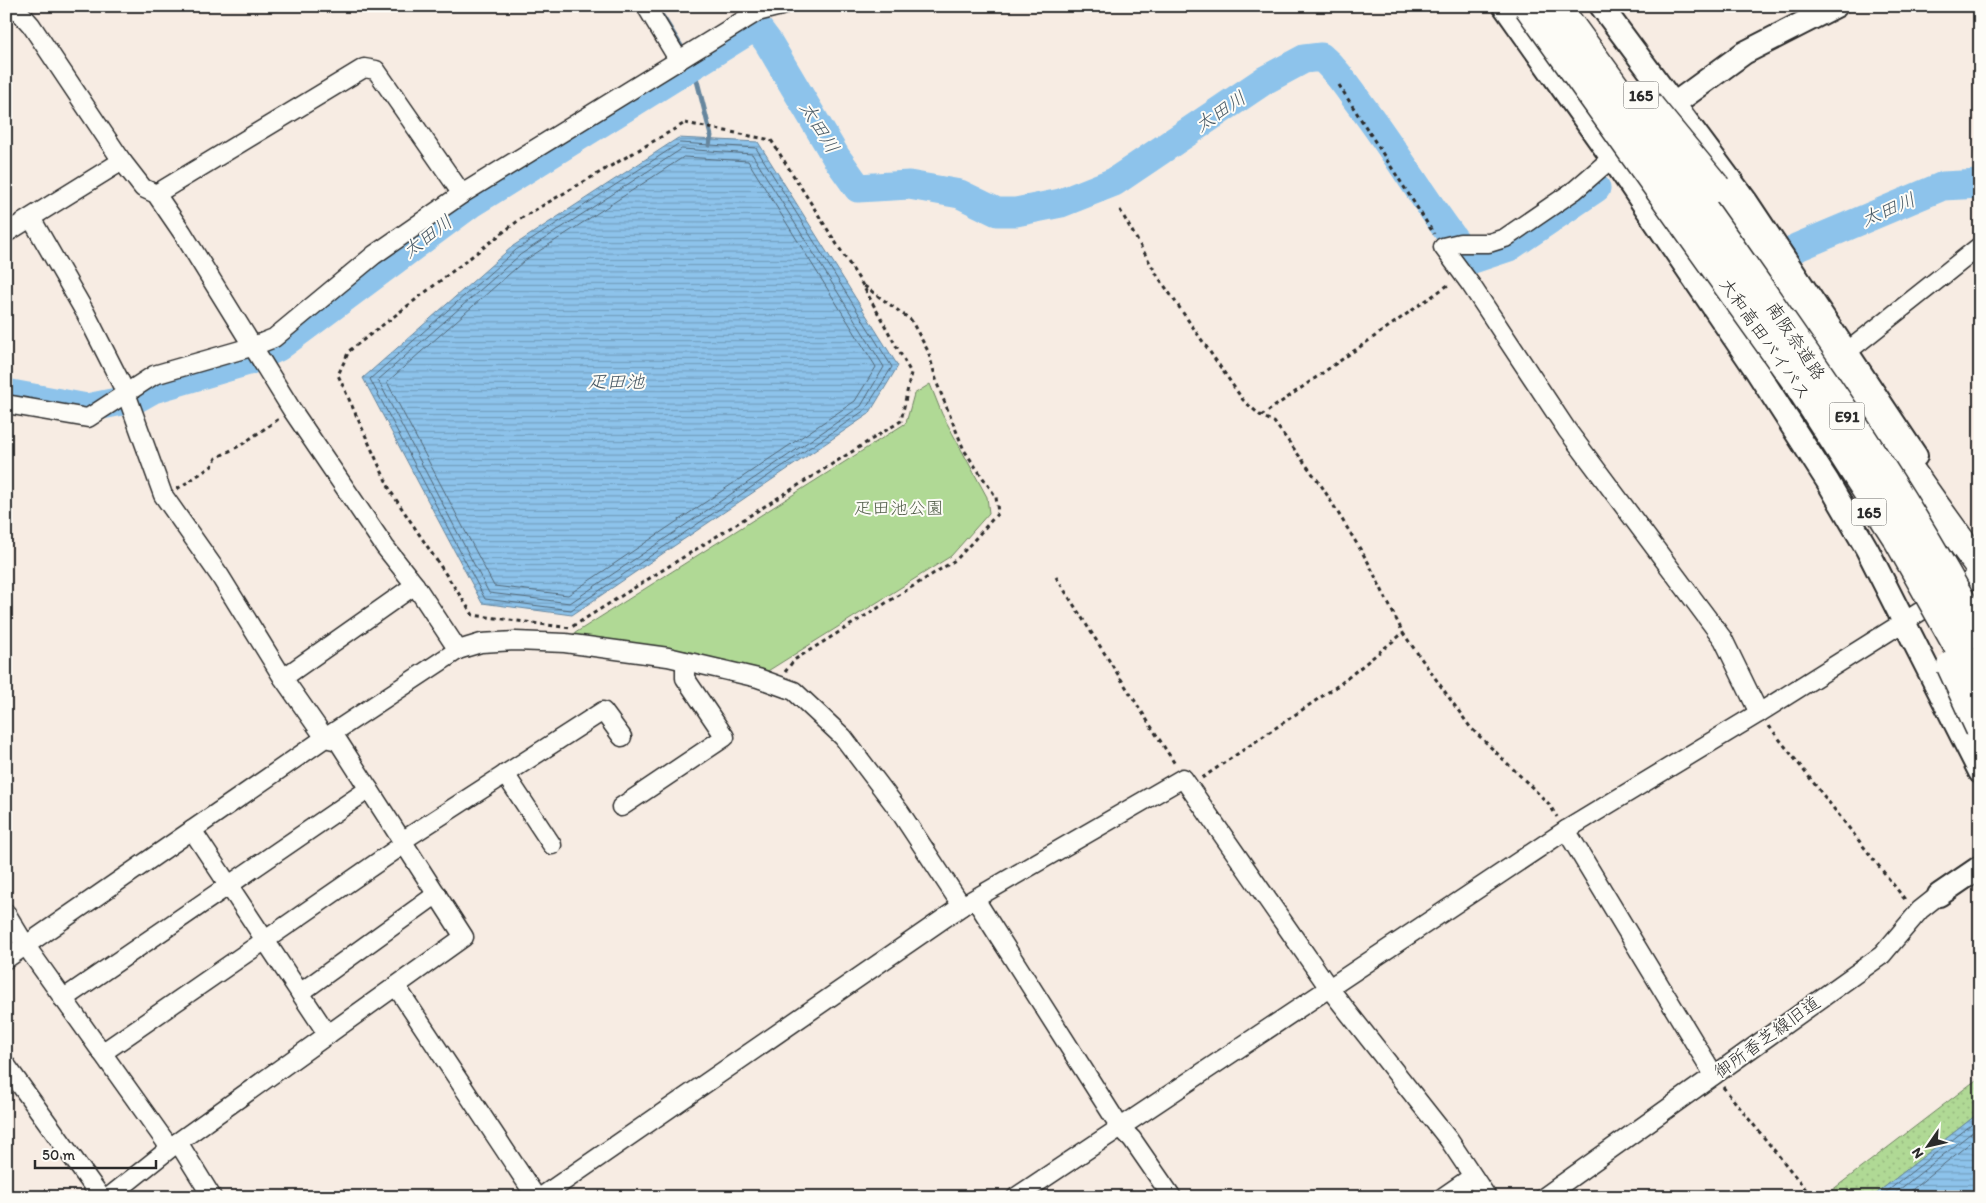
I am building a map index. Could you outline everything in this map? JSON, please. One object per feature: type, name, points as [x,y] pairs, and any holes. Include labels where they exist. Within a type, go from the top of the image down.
[{"type":"highway","name":"大和高田バイパス","points":[[1528,6],[1796,381],[1897,538],[1980,686]]},
{"type":"highway","name":"165","points":[[1558,7],[1624,76],[1717,188],[1796,299],[1925,494],[1980,566]]},
{"type":"highway","name":"南阪奈道路","points":[[1558,7],[1701,205],[1866,446],[1913,519],[1980,635]]},
{"type":"highway","name":"165","points":[[1742,304],[1853,483],[1894,556],[1936,634],[1980,729]]},
{"type":"street","points":[[14,6],[31,25],[122,161],[143,188],[156,194],[182,232],[251,347],[292,410],[385,547],[415,585],[458,650]]},
{"type":"street","points":[[646,6],[678,59]]},
{"type":"street","points":[[6,404],[88,418],[154,375],[251,347],[274,338],[374,255],[462,194],[757,12],[781,6]]},
{"type":"street","points":[[1504,6],[1612,158],[1756,370],[1828,482],[1904,621],[1980,772]]},
{"type":"street","points":[[1601,6],[1746,201],[1937,487],[1980,566]]},
{"type":"street","points":[[1759,713],[1723,640],[1567,430],[1463,274],[1442,247],[1490,243],[1505,238],[1575,190],[1674,104],[1744,53],[1836,6]]},
{"type":"street","points":[[156,194],[364,68],[376,70],[462,194]]},
{"type":"street","points":[[6,233],[122,161]]},
{"type":"street","points":[[31,218],[85,312],[126,394],[164,497],[220,576],[283,678],[325,738],[338,741],[464,936],[174,1145],[109,1197]]},
{"type":"street","points":[[1848,352],[1980,246]]},
{"type":"street","points":[[1016,1197],[1566,830],[1759,713],[1980,574]]},
{"type":"street","points":[[283,678],[415,585]]},
{"type":"street","points":[[6,959],[325,738],[458,650],[481,643],[515,641],[565,643],[685,661],[776,684],[794,691],[843,737],[969,902],[1120,1127],[1132,1140],[1172,1197]]},
{"type":"street","points":[[621,807],[724,737],[685,678],[685,661]]},
{"type":"street","points":[[102,1053],[404,842],[603,711],[622,737]]},
{"type":"street","points":[[505,774],[552,845]]},
{"type":"street","points":[[541,1197],[969,902],[1186,782],[1329,988],[1449,1140],[1472,1178],[1487,1197]]},
{"type":"street","points":[[63,999],[369,789]]},
{"type":"street","points":[[192,830],[328,1035]]},
{"type":"street","points":[[1566,830],[1714,1075]]},
{"type":"street","name":"御所香芝線旧道","points":[[1544,1197],[1882,955],[1916,914],[1939,895],[1980,867]]},
{"type":"street","points":[[300,993],[437,894]]},
{"type":"street","points":[[6,913],[26,946],[102,1053],[212,1197]]},
{"type":"street","points":[[396,986],[536,1197]]},
{"type":"street","points":[[6,1064],[101,1197]]},
{"type":"street","points":[[1443,1197],[1472,1178]]},
{"type":"path","points":[[1339,85],[1442,247]]},
{"type":"path","points":[[776,684],[794,660],[957,559],[998,513],[996,497],[964,450],[938,386],[928,351],[911,320],[862,284],[770,140],[684,123],[523,217],[349,351],[338,375],[391,492],[473,615],[570,628],[901,421],[911,373],[862,284]]},
{"type":"path","points":[[1120,210],[1157,275],[1242,400],[1261,416],[1274,422],[1321,486],[1368,562],[1403,633],[1470,727],[1549,804],[1566,830]]},
{"type":"path","points":[[1261,416],[1463,274]]},
{"type":"path","points":[[164,497],[212,466],[216,458],[241,445],[292,410]]},
{"type":"path","points":[[1056,577],[1186,782],[1340,684],[1403,633]]},
{"type":"path","points":[[1759,713],[1916,914]]},
{"type":"path","points":[[1714,1075],[1812,1197]]},
{"type":"green space","name":"疋田池公園","points":[[930,384],[942,414],[987,497],[989,513],[951,556],[763,674],[572,635],[906,423],[914,394]]},
{"type":"green space","points":[[1980,1077],[1980,1112],[1872,1197],[1823,1197]]},
{"type":"water","name":"疋田池","points":[[678,138],[758,142],[898,366],[869,414],[572,615],[482,603],[363,378],[513,246]]},
{"type":"water","points":[[1980,1112],[1980,1197],[1872,1197]]},
{"type":"waterway","points":[[663,17],[693,65],[711,136],[709,145]]},
{"type":"waterway","name":"太田川","points":[[6,393],[87,408],[137,398],[153,389],[248,361],[278,347],[470,204],[756,26],[768,42],[836,157],[858,188],[909,185],[960,194],[997,212],[1016,212],[1061,203],[1114,182],[1265,80],[1304,59],[1321,57],[1333,68],[1348,87],[1470,260],[1509,247],[1596,188]]},
{"type":"waterway","name":"太田川","points":[[1798,247],[1943,186],[1980,184]]}]
